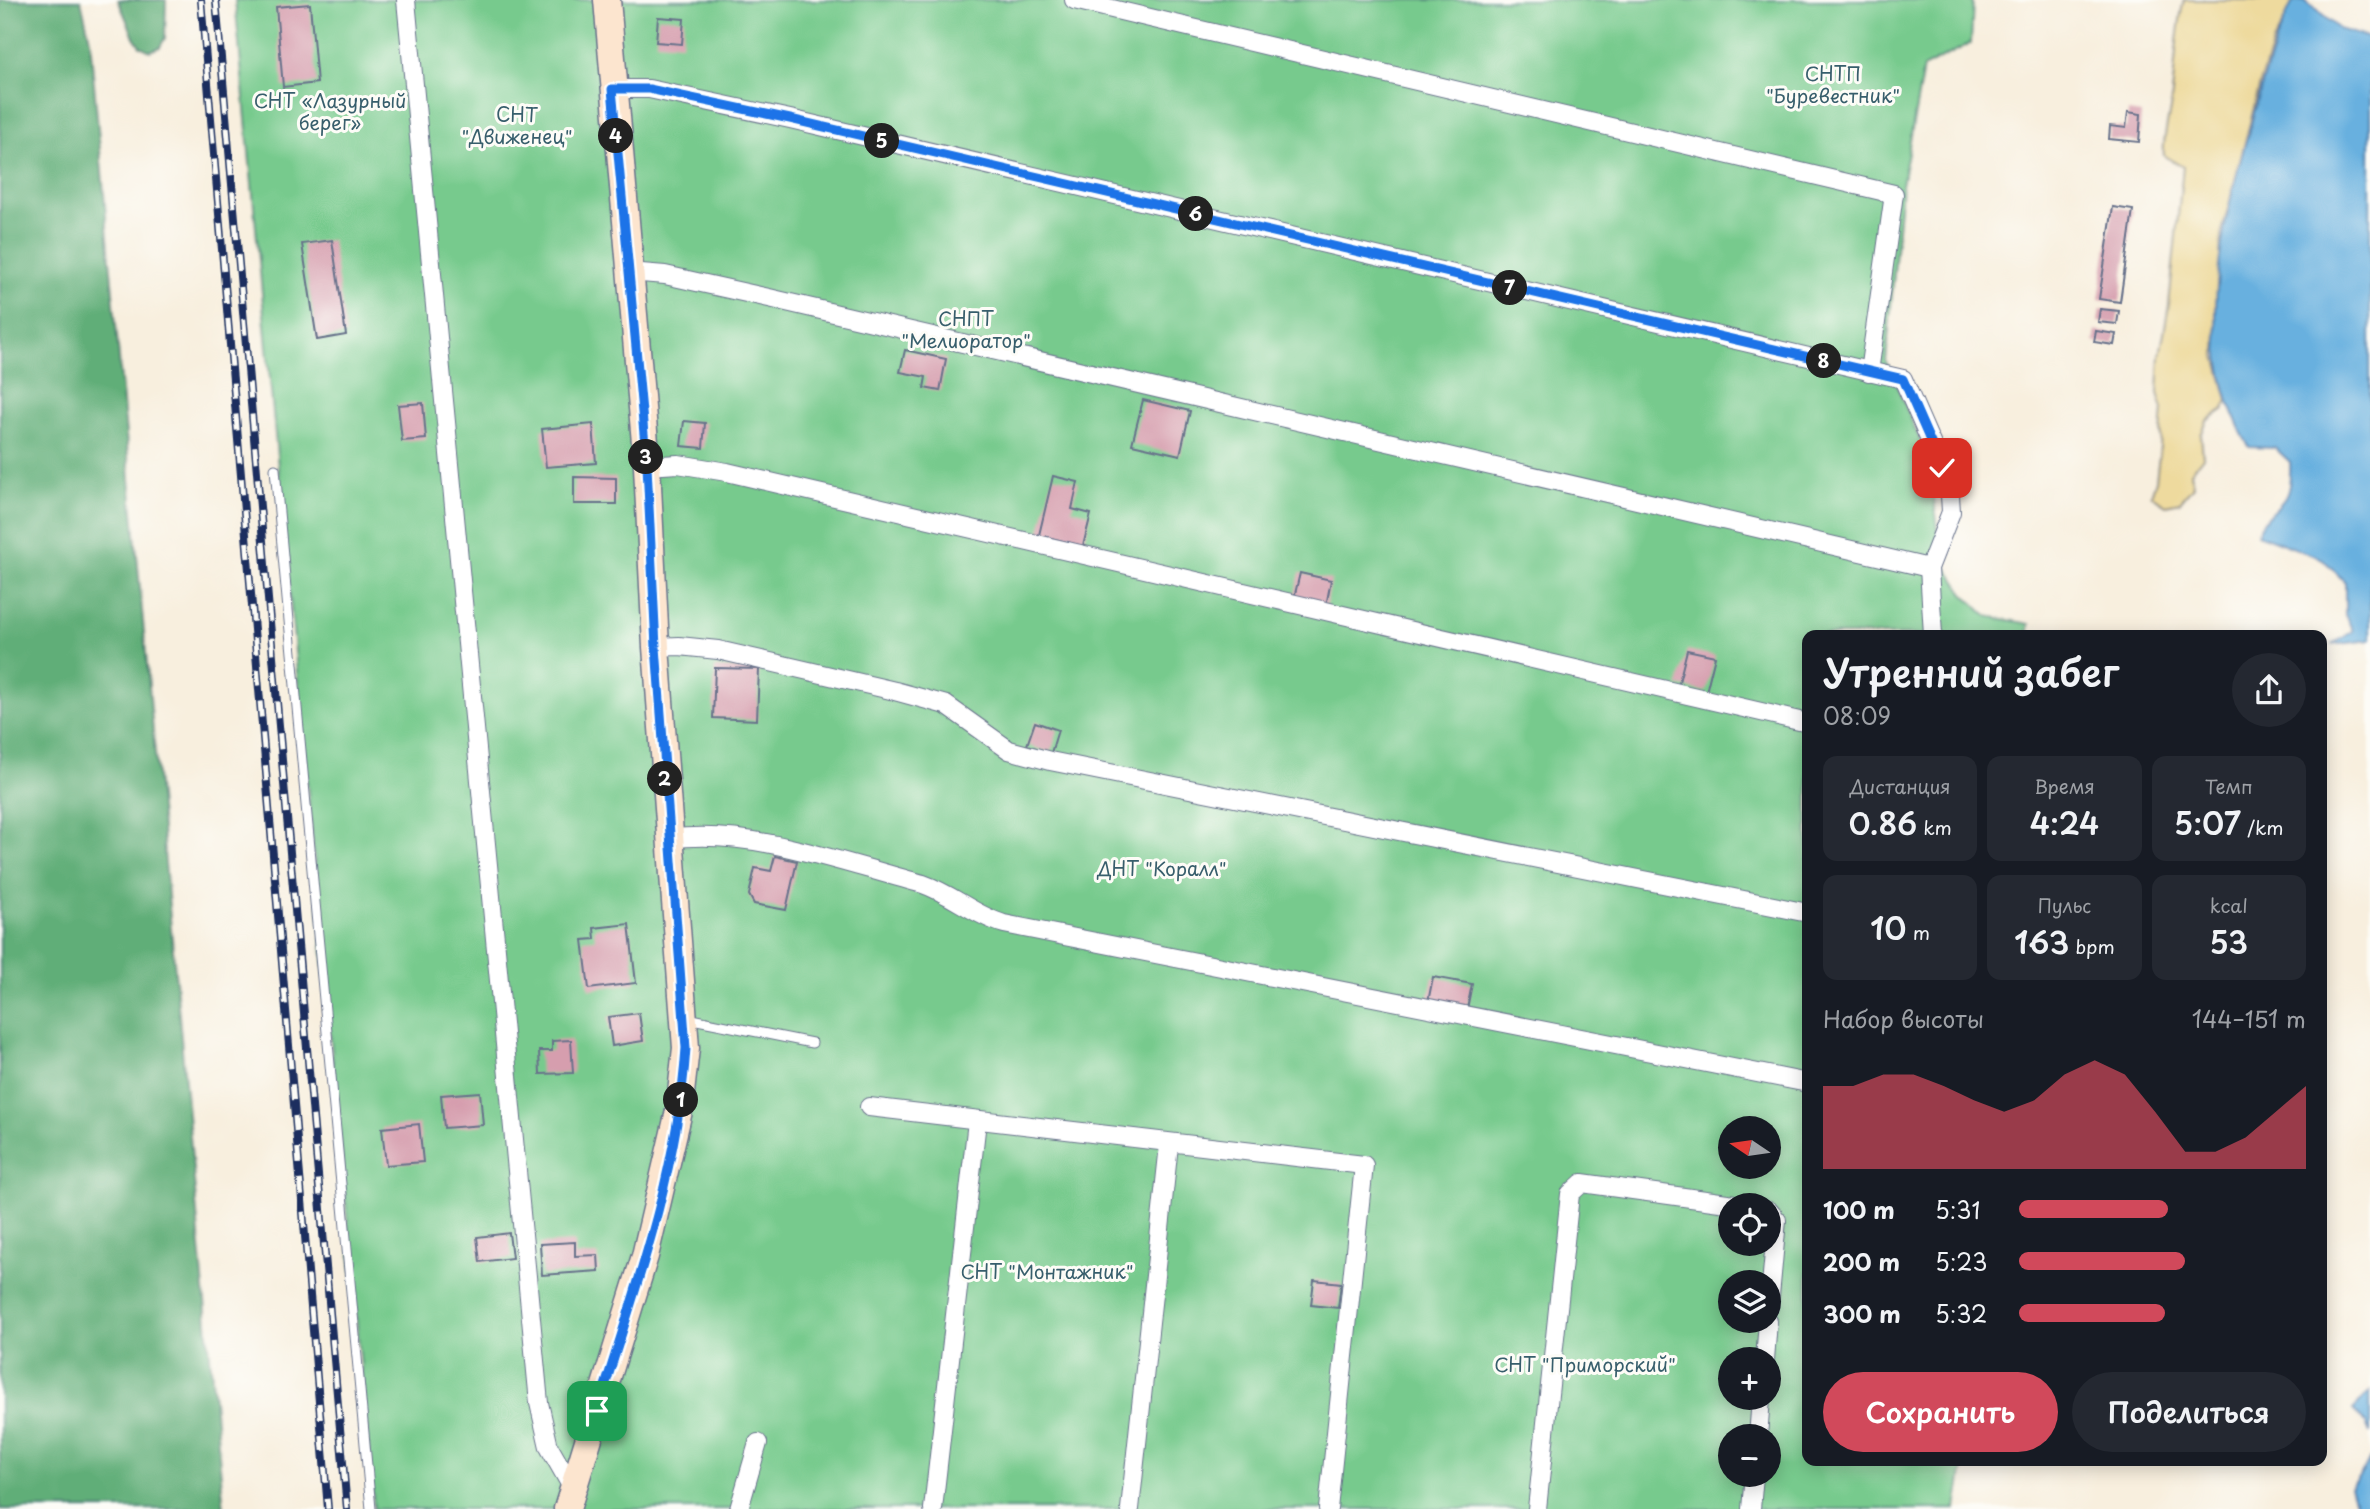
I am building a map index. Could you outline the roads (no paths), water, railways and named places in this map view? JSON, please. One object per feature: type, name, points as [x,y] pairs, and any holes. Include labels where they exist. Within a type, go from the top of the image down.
[{"type":"street","points":[[406,0],[539,1403],[549,1447],[570,1499]]},
{"type":"street","points":[[570,1499],[645,1256],[683,1088],[685,1018],[656,647],[647,466],[612,89],[607,0]]},
{"type":"street","points":[[1074,0],[1894,194],[1869,372]]},
{"type":"street","points":[[612,89],[660,91],[778,117],[1903,379],[1942,468],[1950,495],[1951,512],[1929,568],[1933,630]]},
{"type":"street","points":[[629,272],[665,275],[769,298],[1929,568]]},
{"type":"street","points":[[647,466],[678,464],[727,472],[1802,722]]},
{"type":"street","points":[[656,647],[695,646],[731,652],[946,705],[1019,754],[1802,912]]},
{"type":"street","points":[[670,839],[700,835],[734,837],[936,888],[974,912],[1004,924],[1802,1082]]},
{"type":"street","points":[[869,1107],[1169,1145],[1364,1165],[1328,1509]]},
{"type":"street","points":[[933,1509],[977,1121]]},
{"type":"street","points":[[1130,1509],[1169,1145]]},
{"type":"street","points":[[1537,1509],[1570,1194],[1582,1183],[1718,1202]]},
{"type":"street","points":[[738,1509],[758,1443]]},
{"type":"street","points":[[1751,1509],[1753,1487]]},
{"type":"lane","points":[[275,470],[371,1509]]},
{"type":"lane","points":[[685,1018],[812,1043]]},
{"type":"water","points":[[2304,0],[2339,29],[2370,38],[2370,640],[2332,645],[2353,631],[2345,615],[2345,582],[2323,559],[2257,534],[2263,522],[2285,498],[2290,479],[2290,462],[2275,448],[2249,447],[2232,410],[2221,372],[2217,333],[2216,294],[2220,254],[2237,175],[2278,35],[2293,1]]},
{"type":"water","points":[[2370,1392],[2370,1433],[2366,1423],[2353,1410]]},
{"type":"water","points":[[2370,1458],[2370,1509],[2357,1509],[2350,1487]]},
{"type":"railway","points":[[201,0],[328,1509]]},
{"type":"railway","points":[[216,0],[347,1509]]},
{"type":"park label","name":"СНТП \"Буревестник\"","points":[[1833,84]]},
{"type":"park label","name":"СНТ «Лазурный берег»","points":[[330,111]]},
{"type":"park label","name":"СНТ \"Движенец\"","points":[[517,125]]},
{"type":"park label","name":"СНПТ \"Мелиоратор\"","points":[[966,329]]},
{"type":"park label","name":"ДНТ \"Коралл\"","points":[[1162,868]]},
{"type":"park label","name":"СНТ \"Монтажник\"","points":[[1047,1271]]},
{"type":"park label","name":"СНТ \"Приморский\"","points":[[1585,1364]]}]
